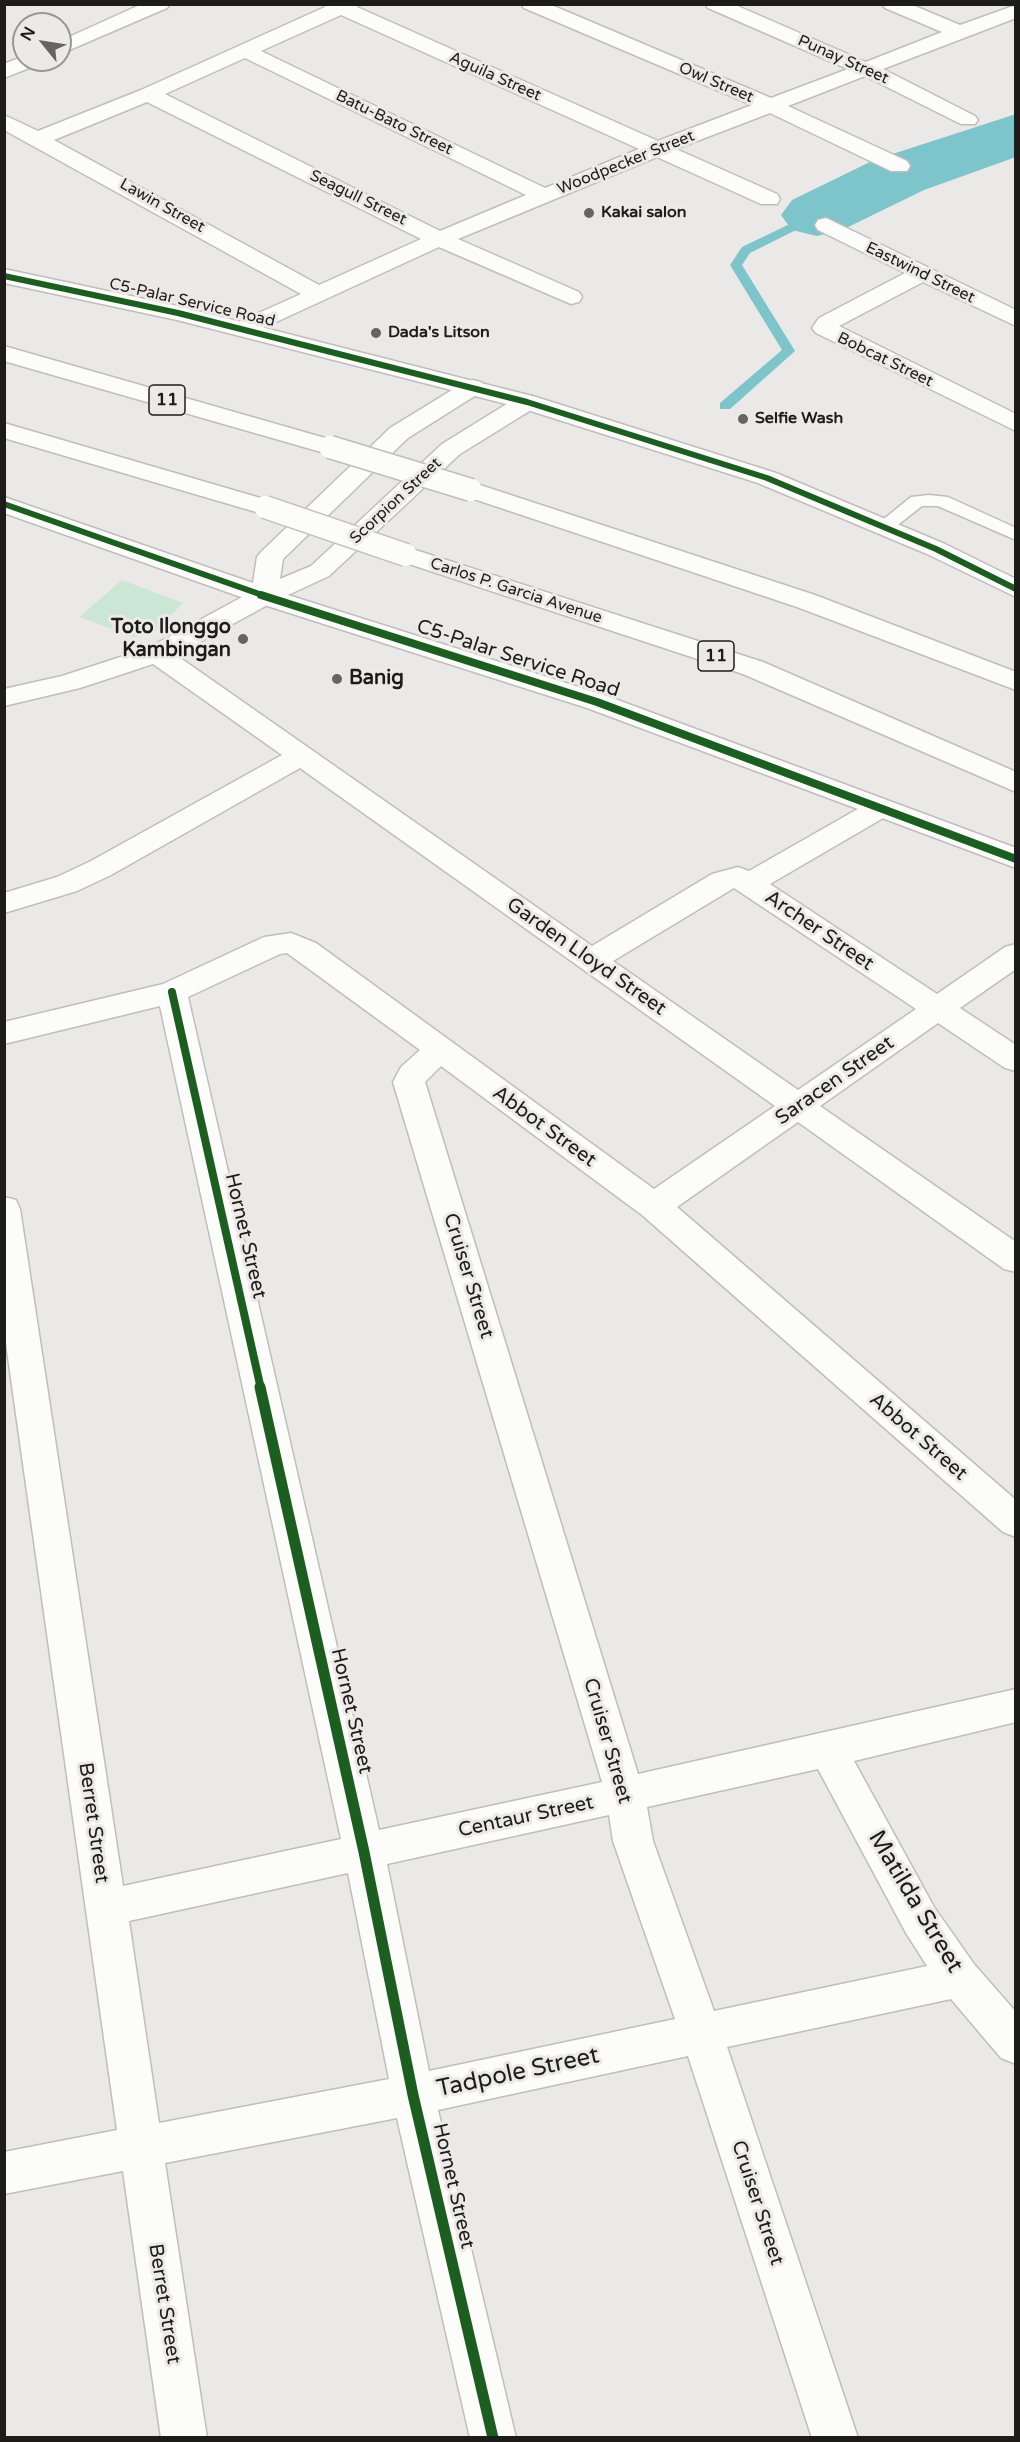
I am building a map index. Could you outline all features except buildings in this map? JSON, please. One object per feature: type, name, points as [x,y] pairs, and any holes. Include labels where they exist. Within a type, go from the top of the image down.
[{"type":"street","points":[[72,43],[160,4]]},
{"type":"street","name":"Owl Street","points":[[531,4],[770,105],[898,166]]},
{"type":"street","name":"Punay Street","points":[[715,4],[866,69],[968,120]]},
{"type":"street","points":[[892,4],[961,33]]},
{"type":"street","points":[[40,138],[148,94],[341,6]]},
{"type":"street","name":"Aguila Street","points":[[341,6],[657,149]]},
{"type":"street","name":"Woodpecker Street","points":[[243,329],[439,238],[657,149],[1016,11]]},
{"type":"street","name":"Batu-Bato Street","points":[[244,50],[545,196]]},
{"type":"street","name":"Seagull Street","points":[[148,94],[439,238],[571,297]]},
{"type":"street","name":"Lawin Street","points":[[4,121],[40,138],[318,294]]},
{"type":"street","points":[[657,149],[769,199]]},
{"type":"street","name":"Eastwind Street","points":[[826,225],[1016,319]]},
{"type":"street","name":"Bobcat Street","points":[[921,274],[827,323],[824,328],[1016,424]]},
{"type":"street","name":"C5-Palar Service Road","points":[[4,276],[243,329],[527,402],[767,478],[936,549],[1016,589]]},
{"type":"street","name":"11","points":[[4,353],[471,490],[806,601],[1016,682]]},
{"type":"street","points":[[264,596],[270,557],[399,433],[472,387]]},
{"type":"street","name":"Scorpion Street","points":[[4,698],[70,682],[157,654],[264,596],[320,571],[452,448],[527,402]]},
{"type":"street","name":"Carlos P. Garcia Avenue","points":[[4,430],[265,507],[753,668],[1016,783]]},
{"type":"street","name":"C5-Palar Service Road","points":[[4,504],[264,596],[597,702],[1016,859]]},
{"type":"street","name":"Garden Lloyd Street","points":[[157,654],[1016,1260]]},
{"type":"street","points":[[4,903],[67,884],[101,868],[300,757]]},
{"type":"street","name":"Archer Street","points":[[880,808],[749,884],[937,1010],[1016,1059]]},
{"type":"street","points":[[591,961],[722,881],[738,878],[749,884]]},
{"type":"street","name":"Abbot Street","points":[[4,1033],[172,992],[274,945],[291,943],[305,950],[654,1206],[1016,1522]]},
{"type":"street","name":"Saracen Street","points":[[654,1206],[1016,954]]},
{"type":"street","name":"Hornet Street","points":[[172,992],[364,1852],[413,2095],[493,2438]]},
{"type":"street","name":"Cruiser Street","points":[[439,1050],[412,1075],[409,1082],[625,1795],[633,1841],[702,2035],[835,2438]]},
{"type":"street","name":"Berret Street","points":[[4,1209],[184,2438]]},
{"type":"street","name":"Centaur Street","points":[[106,1908],[828,1750],[1016,1705]]},
{"type":"street","name":"Matilda Street","points":[[828,1750],[920,1920],[959,1978],[1016,2044]]},
{"type":"street","name":"Tadpole Street","points":[[4,2173],[140,2145],[413,2095],[702,2035],[959,1978]]},
{"type":"lane","points":[[883,527],[916,501],[929,500],[942,501],[1016,535]]},
{"type":"green space","points":[[122,580],[183,603],[155,632],[134,637],[79,617]]},
{"type":"waterway","points":[[817,215],[899,175],[1016,134]]},
{"type":"waterway","points":[[725,406],[789,351],[736,265],[746,250],[798,224]]},
{"type":"cycle path","points":[[4,276],[178,313],[527,402],[767,478],[936,549],[1016,589]]},
{"type":"cycle path","points":[[4,504],[264,596],[597,702],[1016,859]]},
{"type":"cycle path","points":[[172,992],[364,1852],[413,2095],[493,2438]]},
{"type":"place","name":"Kakai salon","points":[[589,213]]},
{"type":"place","name":"Dada's Litson","points":[[376,333]]},
{"type":"place","name":"Selfie Wash","points":[[743,419]]},
{"type":"place","name":"Toto Ilonggo Kambingan","points":[[243,639]]},
{"type":"place","name":"Banig","points":[[337,679]]}]
